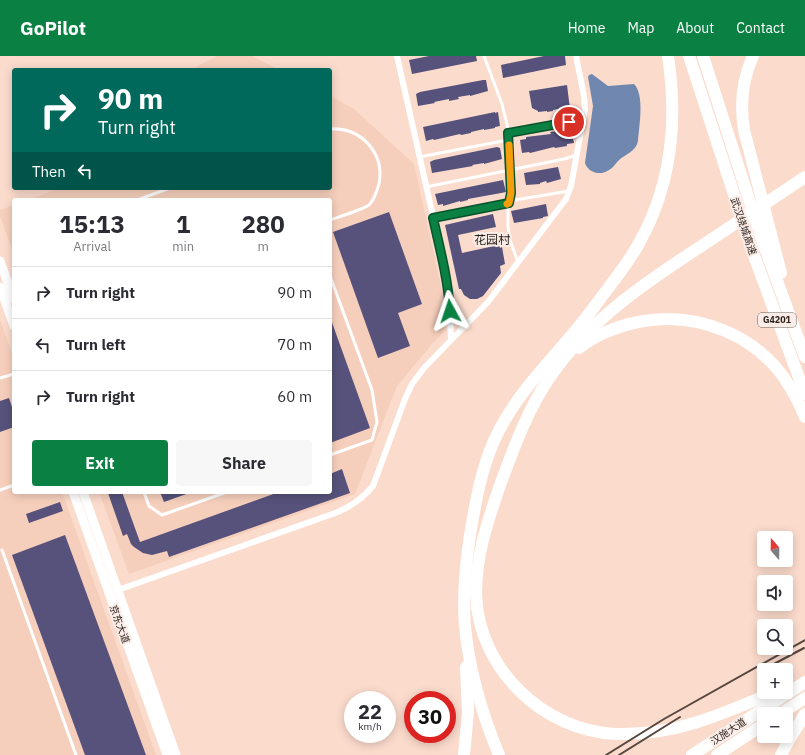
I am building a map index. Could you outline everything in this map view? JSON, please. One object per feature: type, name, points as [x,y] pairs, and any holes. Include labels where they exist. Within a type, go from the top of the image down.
[{"type":"highway","points":[[464,755],[468,712],[464,591],[468,548],[476,500],[486,459],[502,425],[522,393],[576,330],[622,270],[638,246],[651,220],[663,189],[670,154],[672,90],[668,56]]},
{"type":"highway","name":"武汉绕城高速","points":[[689,56],[750,246],[805,394]]},
{"type":"highway","name":"武汉绕城高速","points":[[703,56],[740,173],[767,237]]},
{"type":"highway","points":[[753,56],[744,82],[742,110],[744,130],[753,164],[767,237],[805,357]]},
{"type":"highway","points":[[576,330],[646,274],[805,169]]},
{"type":"highway","points":[[508,755],[492,713],[480,669],[473,625],[479,559],[484,533],[507,466],[533,404],[557,367],[595,325],[630,295],[805,177]]},
{"type":"highway","points":[[557,367],[582,346],[602,334],[623,326],[660,319],[676,318],[694,321],[727,331],[747,343],[766,358],[790,386],[805,417]]},
{"type":"highway","points":[[476,594],[478,612],[483,632],[497,662],[508,679],[523,695],[550,714],[572,725],[605,733],[627,734],[651,732],[680,727],[715,718],[758,699]]},
{"type":"highway","points":[[465,626],[478,693],[499,755]]},
{"type":"highway","points":[[793,684],[805,680]]},
{"type":"highway","name":"汉施大道","points":[[692,755],[805,680]]},
{"type":"highway","points":[[791,707],[805,698]]},
{"type":"highway","points":[[782,755],[789,740],[805,714]]},
{"type":"highway","name":"汉施大道","points":[[717,755],[757,729]]},
{"type":"main road","points":[[0,261],[12,294]]},
{"type":"main road","points":[[0,286],[12,320]]},
{"type":"main road","name":"京东大道","points":[[74,494],[167,755]]},
{"type":"main road","name":"京东大道","points":[[84,494],[176,755]]},
{"type":"street","points":[[397,56],[443,261],[449,296],[452,340]]},
{"type":"street","points":[[118,590],[338,512],[359,501],[373,486],[405,398],[412,384],[424,368],[488,302],[564,204],[570,190],[584,119],[585,102],[576,56]]},
{"type":"lane","points":[[484,56],[502,104],[508,133],[511,193],[508,210],[508,233],[518,263]]},
{"type":"lane","points":[[508,133],[584,119]]},
{"type":"lane","points":[[332,129],[347,131],[364,139],[376,155],[380,174],[376,194],[369,206],[332,219]]},
{"type":"lane","points":[[419,157],[508,140]]},
{"type":"lane","points":[[426,187],[564,159],[577,154]]},
{"type":"lane","points":[[142,198],[164,190]]},
{"type":"lane","points":[[433,218],[570,190]]},
{"type":"lane","points":[[332,281],[372,390],[377,422],[372,440],[332,454]]},
{"type":"lane","points":[[0,378],[12,375]]},
{"type":"lane","points":[[0,490],[12,485]]},
{"type":"lane","points":[[145,494],[149,506],[162,515],[221,494]]},
{"type":"lane","points":[[2,550],[76,755]]},
{"type":"shaded area","points":[[217,56],[252,56],[275,68],[196,68]]},
{"type":"shaded area","points":[[332,97],[354,109],[414,164],[443,295],[446,322],[443,333],[397,386],[355,494],[129,574],[100,494],[332,494],[332,198],[32,198],[54,190],[332,190]]},
{"type":"shaded area","points":[[12,206],[12,249],[0,216],[0,210]]},
{"type":"shaded area","points":[[0,320],[12,353],[12,494],[63,494],[156,755],[0,755]]},
{"type":"water","points":[[592,74],[608,86],[634,84],[637,89],[640,103],[640,120],[637,145],[612,168],[602,173],[592,171],[585,163],[593,106],[588,77]]},
{"type":"building","points":[[429,56],[476,56],[477,61],[412,74],[409,60]]},
{"type":"building","points":[[544,56],[565,56],[566,65],[503,78],[501,65]]},
{"type":"building","points":[[486,80],[488,91],[470,96],[458,97],[459,99],[449,101],[449,99],[418,106],[416,94],[420,92]]},
{"type":"building","points":[[567,85],[570,109],[564,110],[564,108],[547,112],[538,112],[532,108],[529,91]]},
{"type":"building","points":[[498,112],[500,126],[426,141],[423,127]]},
{"type":"building","points":[[571,130],[574,143],[567,144],[567,146],[554,147],[530,153],[522,153],[520,140],[526,139],[526,137],[551,134],[550,132]]},
{"type":"building","points":[[497,147],[500,148],[502,159],[484,164],[432,173],[430,162],[434,160]]},
{"type":"building","points":[[558,167],[561,179],[547,183],[546,181],[540,184],[526,185],[524,173]]},
{"type":"building","points":[[503,180],[506,192],[468,199],[443,206],[443,204],[438,205],[435,194]]},
{"type":"building","points":[[546,204],[548,216],[514,223],[511,211]]},
{"type":"building","points":[[389,212],[422,304],[398,313],[410,346],[378,358],[333,232]]},
{"type":"building","points":[[493,214],[496,227],[458,235],[462,253],[499,245],[500,248],[502,247],[505,264],[500,266],[501,273],[483,296],[477,299],[470,299],[464,295],[461,289],[459,289],[445,225]]},
{"type":"building","points":[[332,323],[370,428],[332,442]]},
{"type":"building","points":[[9,398],[12,407],[12,428],[0,432],[0,401]]},
{"type":"building","points":[[342,469],[350,493],[169,557],[167,551],[152,555],[143,553],[131,544],[127,534],[123,536],[108,494],[123,494],[140,542],[273,494],[332,494],[332,473]]},
{"type":"building","points":[[161,494],[186,494],[164,502]]},
{"type":"building","points":[[60,502],[63,511],[29,523],[26,514]]},
{"type":"building","points":[[65,535],[146,755],[85,755],[12,555]]},
{"type":"railway","points":[[606,755],[664,719],[805,640]]},
{"type":"railway","points":[[776,663],[804,648]]},
{"type":"railway","points":[[619,755],[680,717]]},
{"type":"slow traffic","points":[[507,204],[509,203],[511,193],[509,145]]},
{"type":"district","name":"花园村","points":[[492,240]]},
{"type":"route","points":[[450,311],[443,261],[433,218],[509,203],[511,193],[508,133],[569,122]]}]
